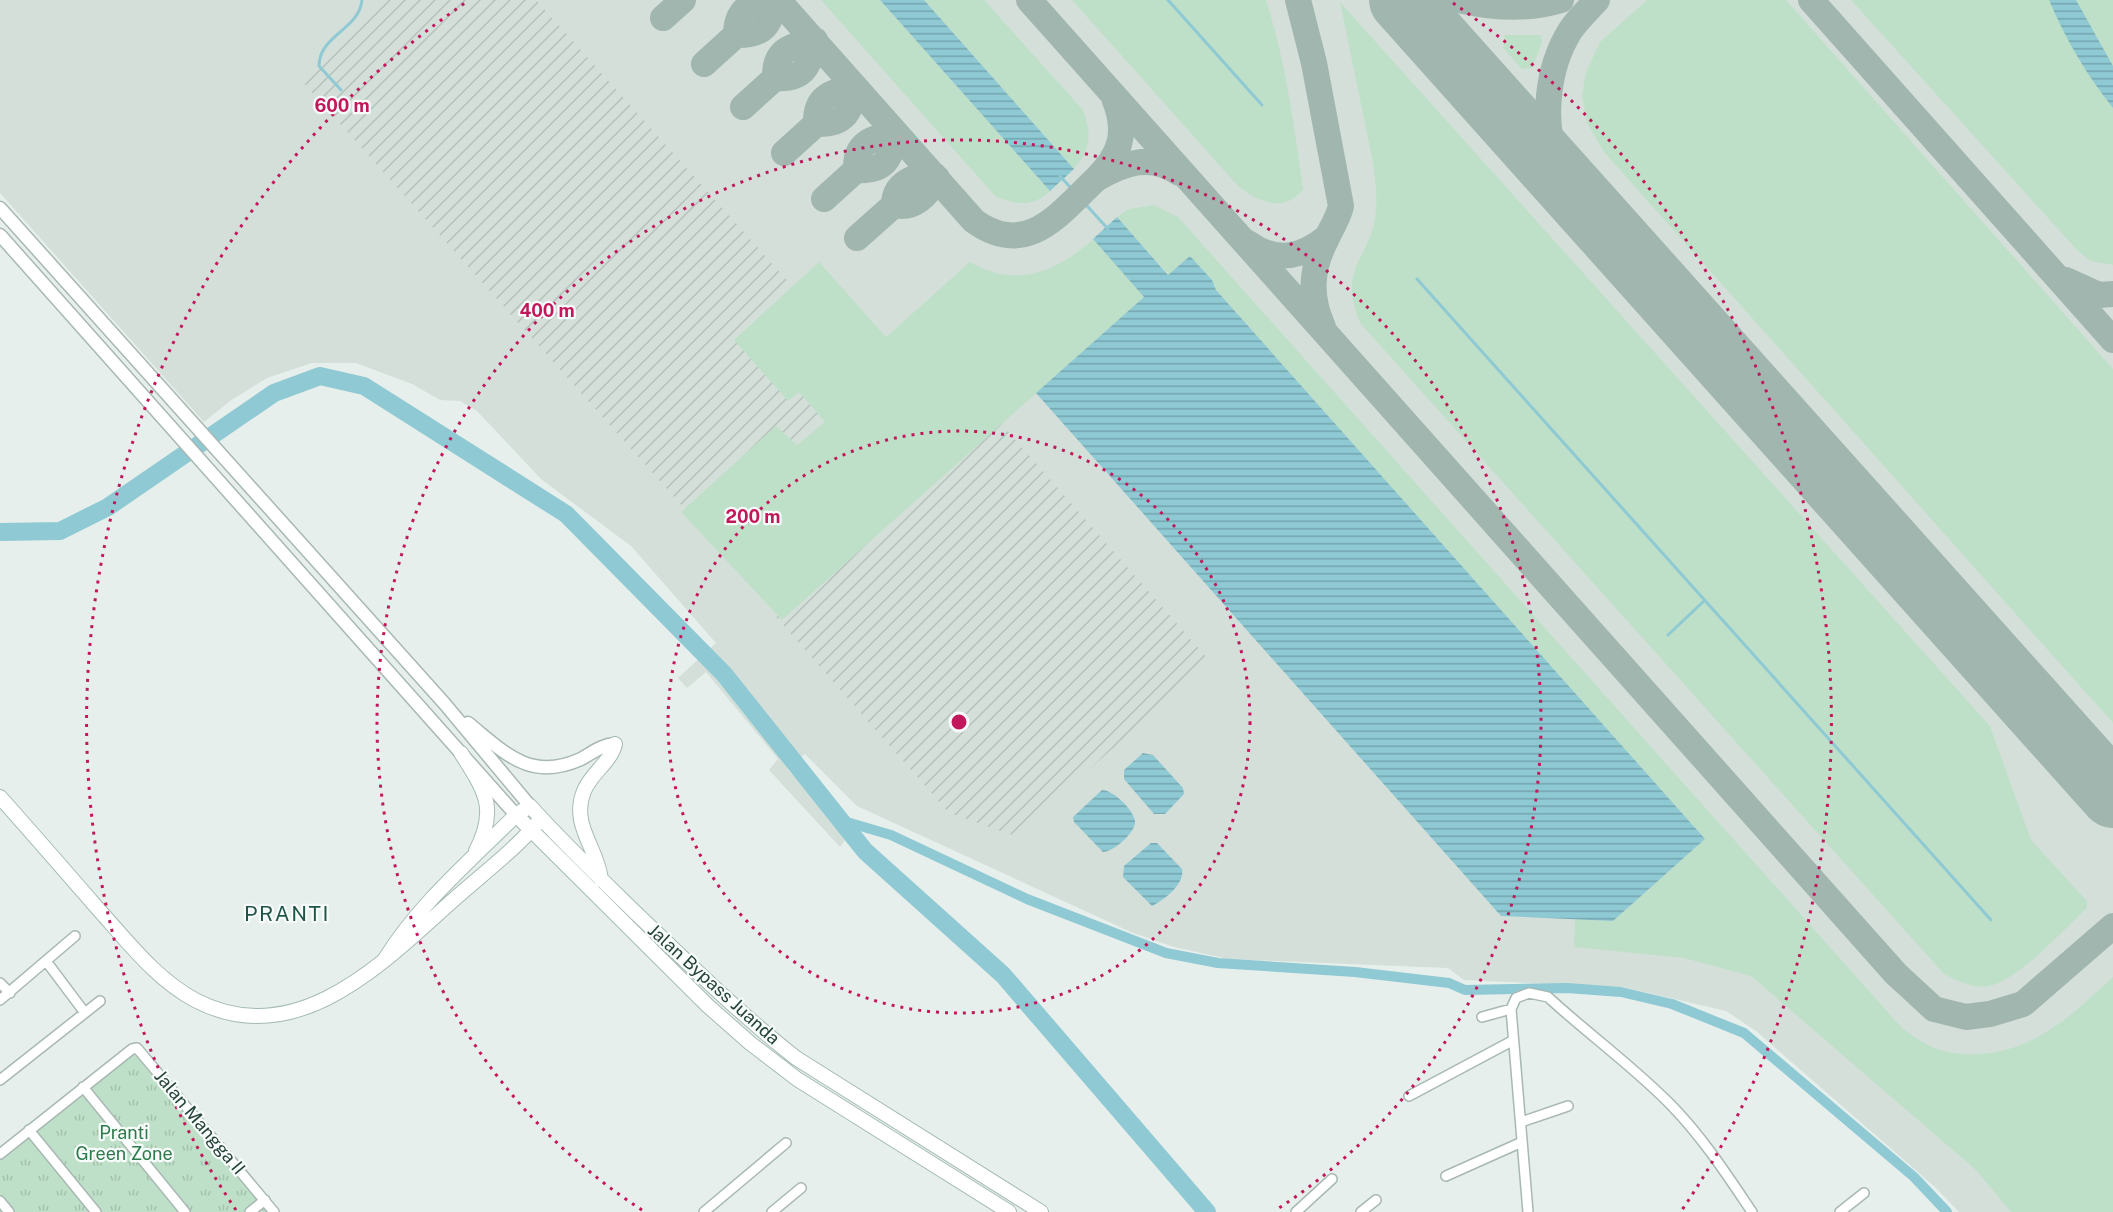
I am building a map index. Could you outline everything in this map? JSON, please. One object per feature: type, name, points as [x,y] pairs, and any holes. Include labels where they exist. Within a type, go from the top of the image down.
[{"type":"main road","points":[[601,880],[599,862],[582,831],[580,803],[586,786],[611,754],[615,744]]},
{"type":"main road","points":[[461,753],[482,788],[489,811],[488,823],[472,858]]},
{"type":"main road","points":[[0,797],[155,970],[195,1000],[242,1015],[273,1016],[302,1010],[348,988],[385,959],[531,831],[541,819]]},
{"type":"main road","points":[[385,959],[400,935],[472,858],[516,815],[530,806]]},
{"type":"main road","name":"Jalan Bypass Juanda","points":[[530,806],[601,880],[730,1004],[796,1058],[1041,1212]]},
{"type":"main road","name":"Jalan Bypass Juanda","points":[[516,815],[708,1006],[750,1043],[797,1079],[1010,1212]]},
{"type":"street","points":[[0,208],[228,465],[444,703],[530,806]]},
{"type":"street","points":[[0,235],[516,815]]},
{"type":"street","points":[[444,703],[508,756],[529,766],[546,767],[569,763],[604,746],[615,744]]},
{"type":"street","points":[[0,1000],[75,936]]},
{"type":"street","points":[[46,961],[84,1013]]},
{"type":"street","points":[[0,983],[10,993]]},
{"type":"street","points":[[1528,1212],[1511,1009],[1513,1000],[1534,993],[1548,997],[1637,1072],[1677,1112],[1712,1154],[1752,1212]]},
{"type":"street","points":[[0,1080],[100,1001]]},
{"type":"street","points":[[1482,1017],[1511,1009]]},
{"type":"street","points":[[1409,1096],[1512,1041]]},
{"type":"street","name":"Jalan Mangga II","points":[[83,1087],[132,1049],[139,1050],[274,1212]]},
{"type":"street","points":[[0,1154],[83,1087],[185,1212]]},
{"type":"street","points":[[1521,1122],[1568,1106]]},
{"type":"street","points":[[29,1130],[96,1212]]},
{"type":"street","points":[[1446,1176],[1522,1142]]},
{"type":"street","points":[[704,1212],[786,1143]]},
{"type":"street","points":[[1296,1212],[1332,1179]]},
{"type":"street","points":[[772,1212],[801,1188]]},
{"type":"street","points":[[1840,1212],[1864,1193]]},
{"type":"street","points":[[250,1212],[265,1200]]},
{"type":"street","points":[[1361,1212],[1376,1200]]},
{"type":"street","points":[[0,1201],[9,1212]]},
{"type":"shaded area","points":[[0,0],[2113,0],[2113,1212],[1959,1212],[1935,1187],[1756,1031],[1726,1011],[1623,987],[1464,980],[1448,968],[1228,959],[1174,947],[1133,933],[857,806],[805,754],[787,769],[848,836],[840,847],[769,770],[778,759],[706,672],[687,688],[678,678],[716,643],[631,546],[541,479],[477,411],[460,401],[440,400],[412,384],[356,363],[312,363],[267,378],[230,401],[204,422],[0,193]]},
{"type":"shaded area","points":[[380,0],[536,0],[872,375],[701,527],[300,79],[383,5]]},
{"type":"shaded area","points":[[997,419],[1210,661],[1015,836],[949,813],[775,616]]},
{"type":"green space","points":[[821,0],[880,0],[1050,191],[1037,200],[1024,203],[996,197]]},
{"type":"green space","points":[[924,0],[984,0],[1083,110],[1089,134],[1087,148],[1074,169]]},
{"type":"green space","points":[[1072,0],[1266,0],[1284,70],[1303,189],[1296,197],[1288,201],[1271,203],[1254,197],[1238,186]]},
{"type":"green space","points":[[1647,0],[1786,0],[2113,369],[2113,723],[1604,152],[1587,123],[1582,95],[1586,72],[1600,42]]},
{"type":"green space","points":[[1851,0],[2113,0],[2113,265],[2090,261],[2076,249]]},
{"type":"green space","points":[[1340,2],[1990,726],[2031,840],[2087,901],[2087,908],[2027,965],[2013,975],[2001,982],[1983,987],[1966,984],[1944,974],[1360,323],[1354,303],[1353,275],[1373,227],[1376,187]]},
{"type":"green space","points":[[1505,35],[1541,35],[1542,43],[1532,68],[1522,69],[1503,48]]},
{"type":"green space","points":[[1154,205],[1178,217],[1902,1028],[1930,1046],[1948,1052],[1980,1054],[2000,1051],[2037,1038],[2053,1028],[2113,977],[2113,1212],[2011,1212],[1976,1170],[1751,976],[1684,958],[1574,947],[1575,919],[1613,921],[1705,839],[1216,290],[1212,280],[1190,256],[1169,275],[1117,217],[1129,209]]},
{"type":"green space","points":[[1093,239],[1144,297],[782,620],[681,512],[776,426],[797,445],[825,422],[799,392],[788,401],[734,340],[819,262],[886,337],[970,262],[987,270],[1004,274],[1035,273],[1065,260]]},
{"type":"green space","name":"Pranti Green Zone","points":[[132,1049],[273,1212],[0,1212],[0,1154]]},
{"type":"water","points":[[880,0],[924,0],[1074,169],[1050,191]]},
{"type":"water","points":[[2049,0],[2076,0],[2113,66],[2113,108],[2077,56]]},
{"type":"water","points":[[1117,217],[1168,275],[1190,256],[1212,280],[1216,290],[1705,839],[1613,921],[1501,916],[1036,393],[1144,297],[1093,239]]},
{"type":"water","points":[[1143,753],[1153,755],[1183,788],[1184,794],[1165,814],[1154,814],[1124,779],[1124,770]]},
{"type":"water","points":[[1102,790],[1112,793],[1122,801],[1131,811],[1135,821],[1132,831],[1123,841],[1103,852],[1074,822],[1073,817]]},
{"type":"water","points":[[1151,843],[1157,843],[1182,869],[1177,886],[1168,896],[1152,906],[1123,877],[1124,866]]},
{"type":"waterway","points":[[341,90],[319,66],[321,55],[332,39],[354,19],[362,0]]},
{"type":"waterway","points":[[1168,0],[1262,105]]},
{"type":"waterway","points":[[1060,176],[1108,229]]},
{"type":"waterway","points":[[1417,279],[1991,920]]},
{"type":"waterway","points":[[0,532],[60,531],[108,507],[274,393],[320,376],[364,386],[566,514],[724,674],[865,851],[1003,975],[1207,1212]]},
{"type":"waterway","points":[[1668,635],[1705,600]]},
{"type":"waterway","points":[[840,820],[891,835],[1027,899],[1166,953],[1218,963],[1355,972],[1449,983],[1465,990],[1567,988],[1621,992],[1672,1004],[1744,1033],[1914,1177],[1947,1212]]},
{"type":"taxiway","points":[[663,18],[683,0]]},
{"type":"taxiway","points":[[704,64],[736,35],[742,12],[763,0]]},
{"type":"taxiway","points":[[736,35],[746,35],[764,27],[771,16],[776,0]]},
{"type":"taxiway","points":[[778,0],[974,221],[993,232],[1010,235],[1026,234],[1041,227],[1069,206],[1096,179]]},
{"type":"taxiway","points":[[1029,0],[1896,974],[1934,1009],[1966,1017],[1990,1014],[2023,1004],[2113,926]]},
{"type":"taxiway","points":[[1298,0],[1314,63],[1341,206],[1317,261],[1315,272],[1315,304],[1323,327]]},
{"type":"taxiway","points":[[1459,0],[1510,7],[1561,0]]},
{"type":"taxiway","points":[[1571,189],[1557,165],[1552,145],[1549,129],[1549,94],[1556,61],[1562,46],[1579,19],[1597,0]]},
{"type":"taxiway","points":[[1811,0],[2113,340]]},
{"type":"taxiway","points":[[743,107],[775,78],[777,61],[785,51],[815,40],[804,70],[793,77],[775,78]]},
{"type":"taxiway","points":[[784,153],[816,124],[818,107],[826,97],[855,87],[851,104],[840,120],[816,124]]},
{"type":"taxiway","points":[[1114,98],[1121,121],[1120,142],[1111,161],[1096,179],[1117,168],[1138,162],[1158,163],[1179,173]]},
{"type":"taxiway","points":[[824,199],[856,170],[858,153],[862,147],[879,137],[896,133],[889,157],[885,162],[874,169],[856,170]]},
{"type":"taxiway","points":[[857,238],[894,205],[898,191],[907,181],[920,176],[934,175]]},
{"type":"taxiway","points":[[894,205],[908,205],[920,200],[937,178]]},
{"type":"taxiway","points":[[1248,243],[1268,253],[1288,255],[1308,250],[1327,237]]},
{"type":"taxiway","points":[[2066,280],[2099,295],[2113,294]]},
{"type":"taxiway","points":[[2094,774],[2113,787]]},
{"type":"runway","points":[[1402,0],[2113,795]]},
{"type":"district","name":"PRANTI","points":[[287,913]]}]
